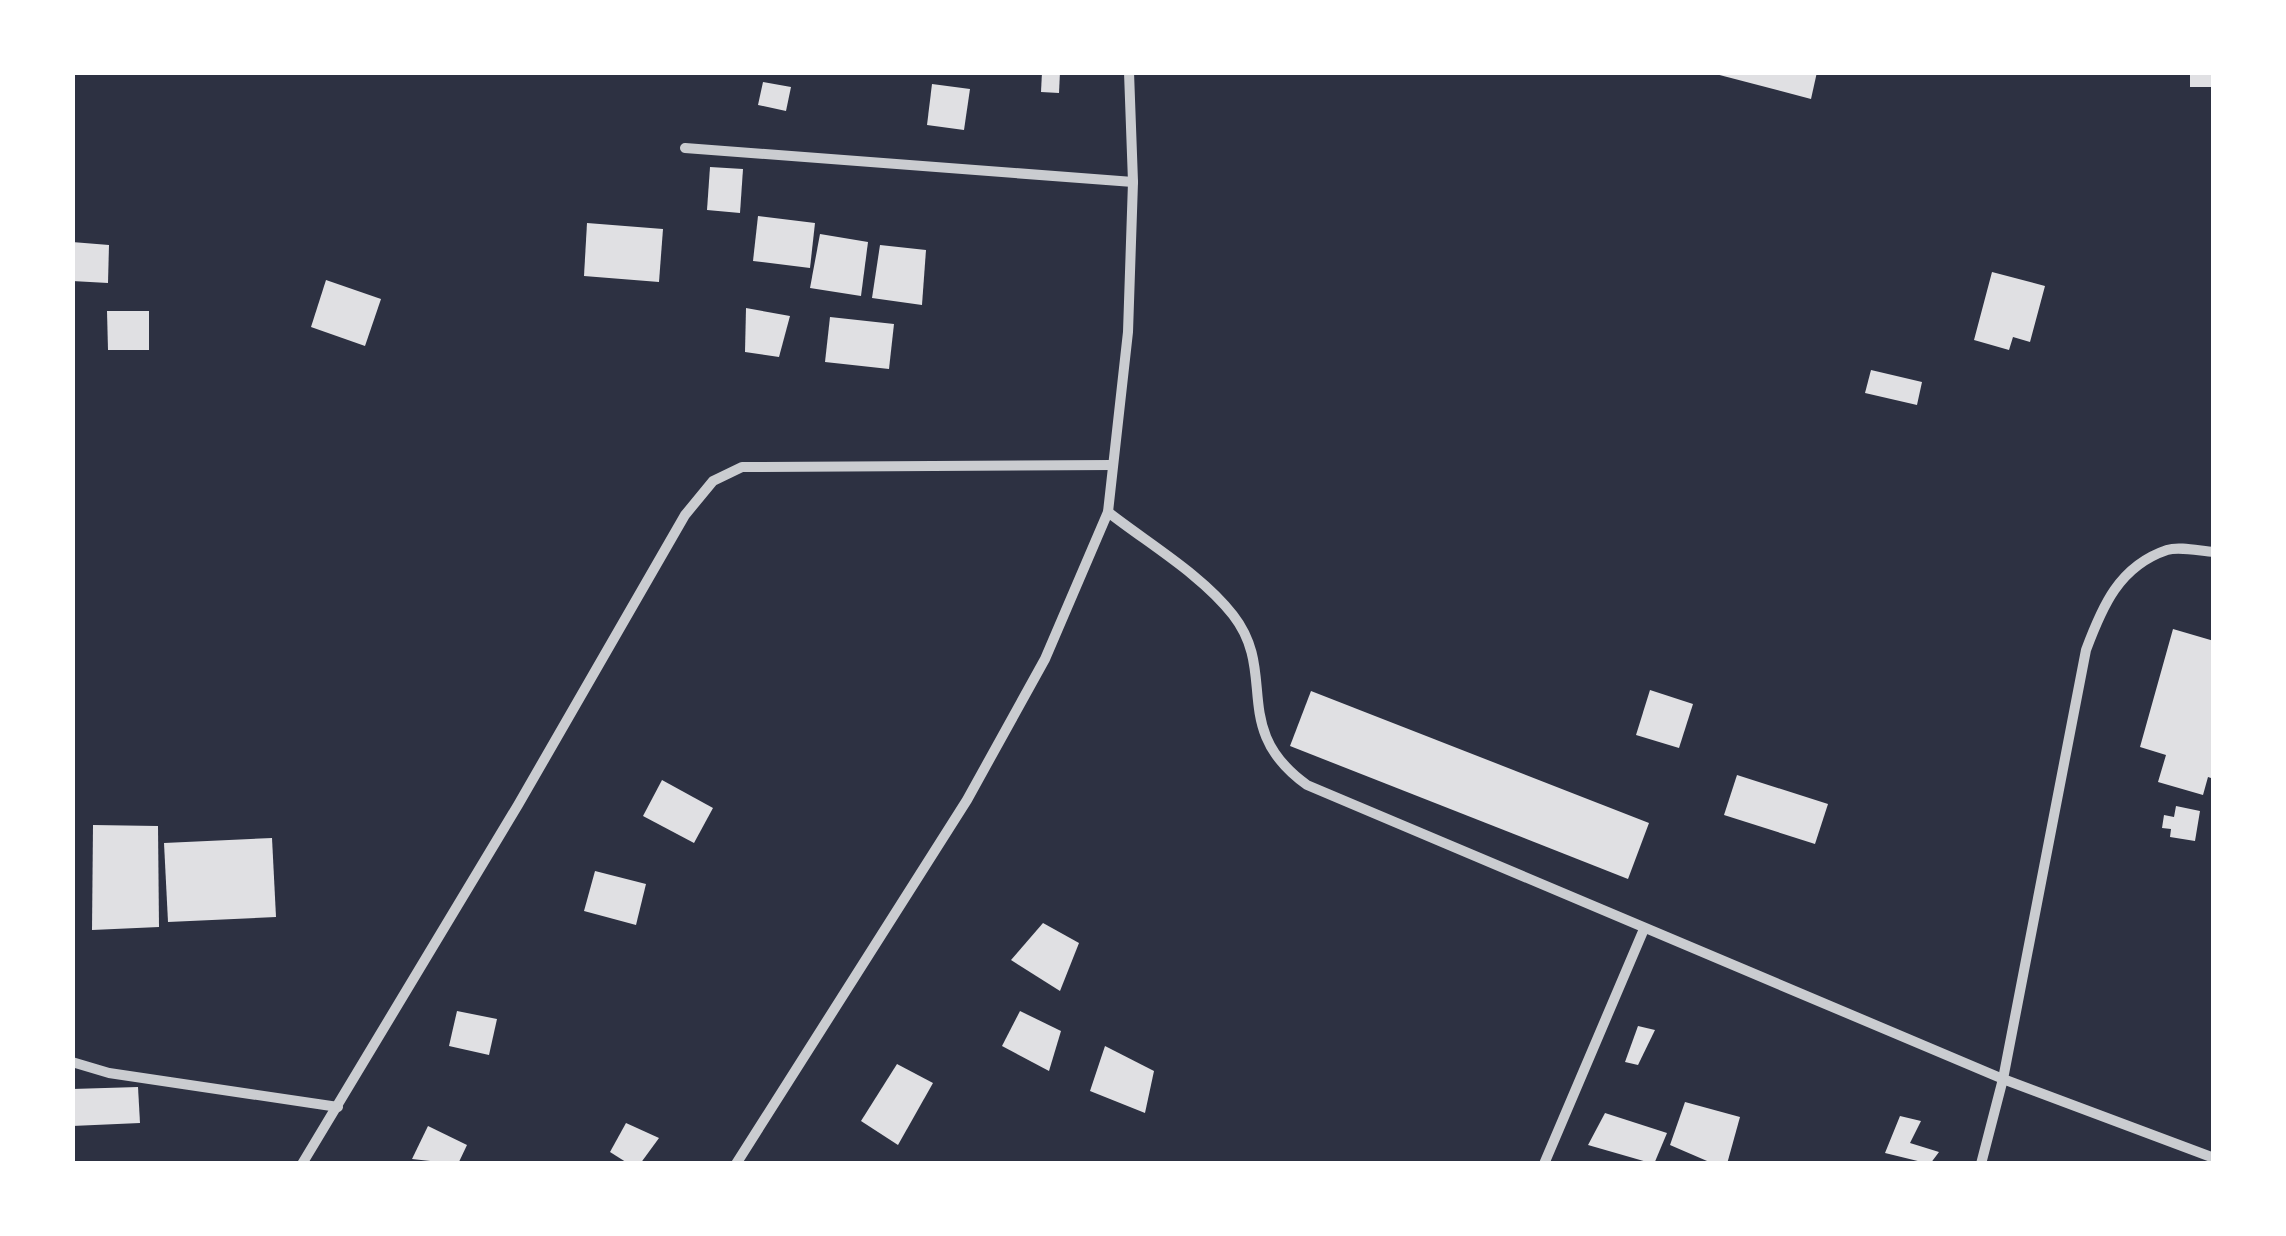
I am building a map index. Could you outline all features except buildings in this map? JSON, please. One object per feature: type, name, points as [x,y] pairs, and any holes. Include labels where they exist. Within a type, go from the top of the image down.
[{"type":"street","points":[[736,1164],[967,800],[1045,659],[1108,512],[1128,332],[1133,182],[1128,72]]},
{"type":"street","points":[[685,148],[1133,182]]},
{"type":"street","points":[[302,1164],[685,515],[713,480],[742,467],[1113,466]]},
{"type":"street","points":[[1108,512],[1234,616],[1250,646],[1263,736],[1278,765],[1307,785],[2003,1078],[2214,1158]]},
{"type":"street","points":[[1981,1164],[2003,1078],[2086,650],[2102,606],[2124,575],[2169,549],[2214,552]]},
{"type":"street","points":[[1544,1164],[1644,929]]},
{"type":"street","points":[[72,1062],[110,1073],[338,1107]]}]
